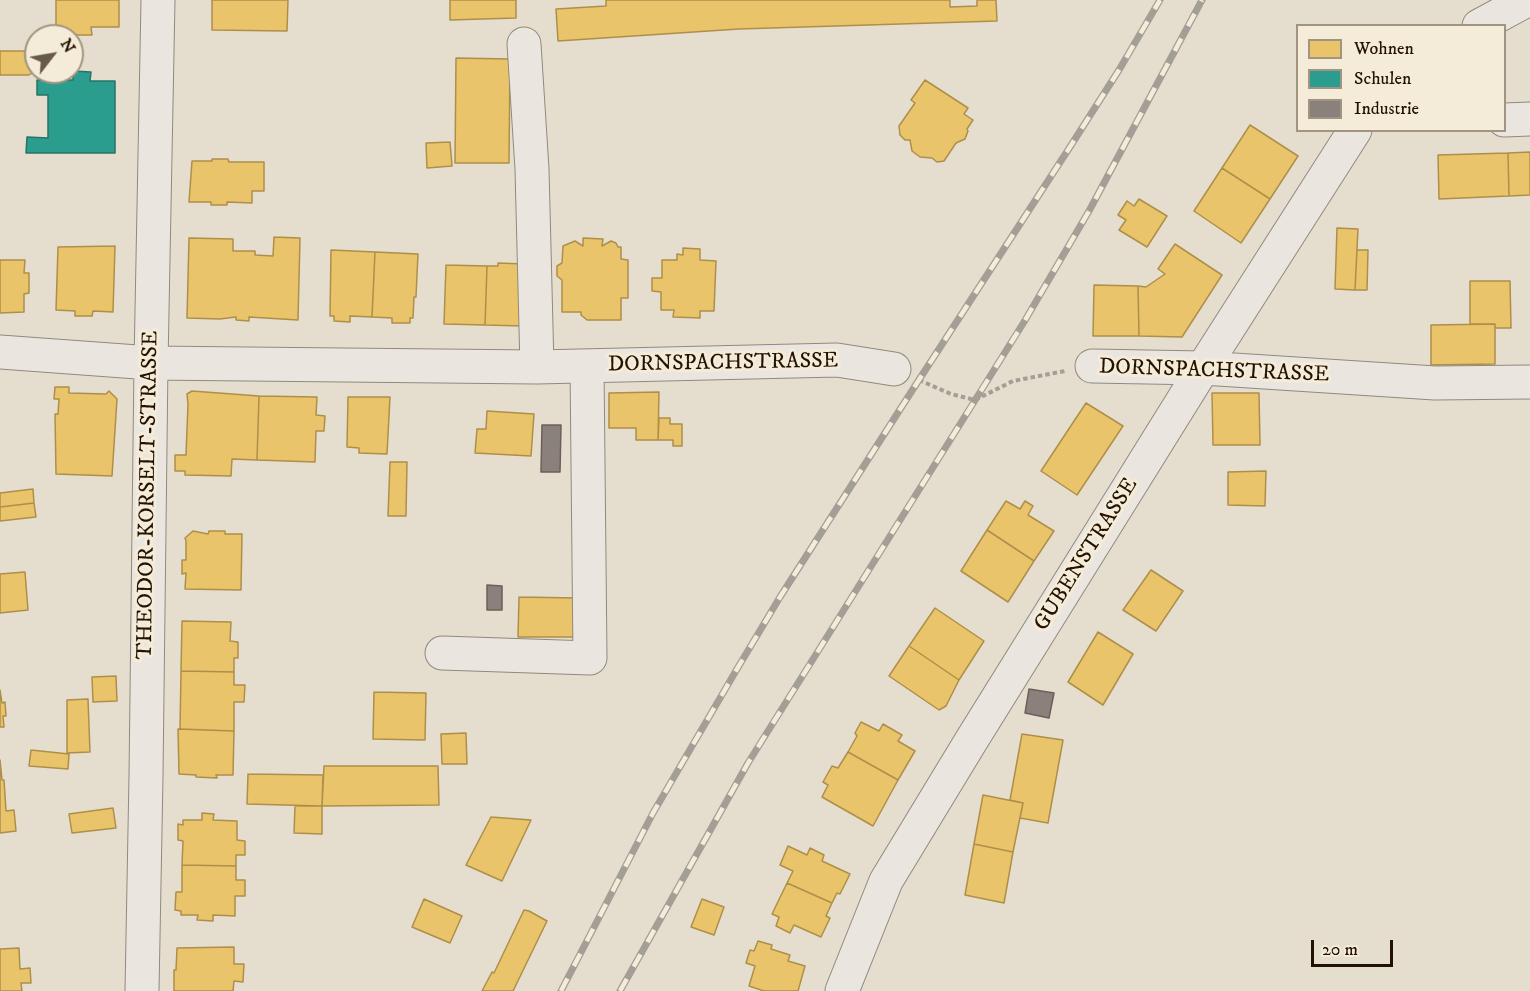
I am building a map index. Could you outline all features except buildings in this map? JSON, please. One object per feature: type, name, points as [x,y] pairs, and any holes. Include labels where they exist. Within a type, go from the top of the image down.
[{"type":"street","name":"THEODOR-KORSELT-STRASSE","points":[[142,991],[158,0]]},
{"type":"street","points":[[1483,24],[1524,1]]},
{"type":"street","points":[[524,44],[532,169],[537,367]]},
{"type":"street","points":[[1506,120],[1530,119]]},
{"type":"street","name":"GUBENSTRASSE","points":[[842,991],[886,881],[1203,368],[1354,132]]},
{"type":"street","name":"DORNSPACHSTRASSE","points":[[0,352],[151,363],[537,367],[837,360],[894,369]]},
{"type":"street","name":"DORNSPACHSTRASSE","points":[[442,653],[590,658],[587,366]]},
{"type":"street","name":"DORNSPACHSTRASSE","points":[[1092,366],[1203,368],[1435,383],[1530,382]]},
{"type":"path","name":"DORNSPACHSTRASSE","points":[[894,369],[951,394],[975,400],[1013,381],[1092,366]]},
{"type":"railway","points":[[561,991],[653,813],[780,597],[1119,70],[1160,0]]},
{"type":"railway","points":[[620,991],[748,763],[1024,322],[1089,211],[1202,0]]}]
